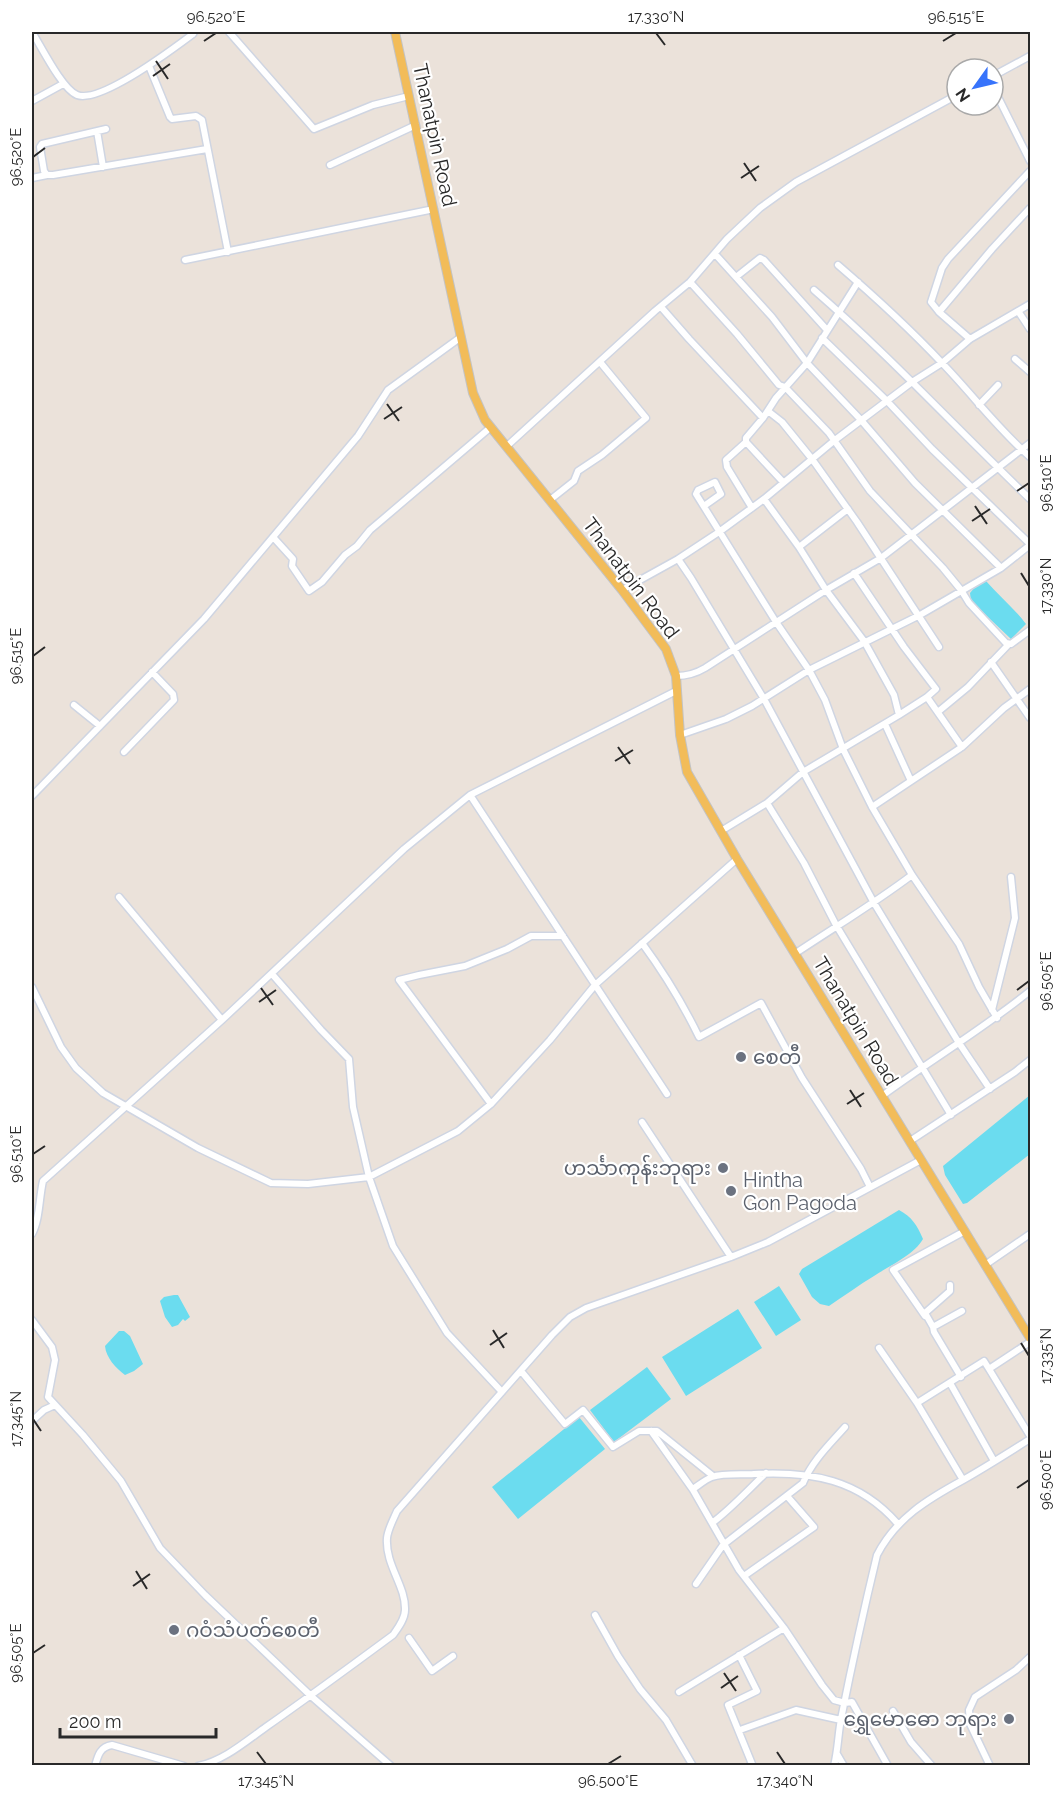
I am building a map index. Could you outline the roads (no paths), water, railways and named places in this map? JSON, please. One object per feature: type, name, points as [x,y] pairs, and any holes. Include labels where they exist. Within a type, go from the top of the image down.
[{"type":"main road","name":"Thanatpin Road","points":[[395,32],[473,393],[485,420],[622,590],[666,649],[676,676],[687,772],[737,859],[964,1231],[1027,1325],[1030,1340]]},
{"type":"street","points":[[32,32],[63,84],[76,95],[84,96],[103,92],[149,66],[194,32]]},
{"type":"street","points":[[229,32],[314,129],[373,105],[410,96]]},
{"type":"street","points":[[1005,70],[1030,56]]},
{"type":"street","points":[[149,66],[172,119],[196,116],[202,120],[228,252]]},
{"type":"street","points":[[32,100],[63,84]]},
{"type":"street","points":[[507,446],[690,282],[727,239],[760,208],[796,182],[945,102]]},
{"type":"street","points":[[1005,111],[1030,161]]},
{"type":"street","points":[[330,165],[416,125]]},
{"type":"street","points":[[47,175],[44,171],[40,146],[106,129]]},
{"type":"street","points":[[97,131],[103,167]]},
{"type":"street","points":[[32,178],[207,149]]},
{"type":"street","points":[[970,339],[931,302],[942,268],[1030,171]]},
{"type":"street","points":[[939,312],[1030,208]]},
{"type":"street","points":[[185,260],[434,209]]},
{"type":"street","points":[[715,254],[772,317],[807,363],[861,420],[915,483],[1001,568]]},
{"type":"street","points":[[736,277],[760,258],[764,260],[827,330]]},
{"type":"street","points":[[838,265],[942,363],[1030,458]]},
{"type":"street","points":[[690,282],[779,385],[785,387],[835,440],[870,491],[943,567],[969,603],[1009,644]]},
{"type":"street","points":[[752,508],[726,460],[746,442],[746,438],[785,387],[807,363],[858,282]]},
{"type":"street","points":[[814,290],[912,382],[1030,499]]},
{"type":"street","points":[[622,590],[678,559],[718,532],[764,499],[861,420],[942,363],[970,339],[1030,304]]},
{"type":"street","points":[[662,307],[688,339],[763,418]]},
{"type":"street","points":[[1018,311],[1030,329]]},
{"type":"street","points":[[32,796],[204,619],[358,436],[388,390],[461,337]]},
{"type":"street","points":[[681,735],[726,719],[764,699],[809,670],[920,615],[1001,568],[1030,545],[822,338]]},
{"type":"street","points":[[1015,359],[1030,372]]},
{"type":"street","points":[[550,500],[574,481],[578,471],[602,455],[646,418],[600,362]]},
{"type":"street","points":[[979,405],[998,385]]},
{"type":"street","points":[[768,411],[782,422],[812,459],[920,615],[939,647]]},
{"type":"street","points":[[273,537],[293,559],[292,566],[309,591],[322,582],[345,555],[383,519],[491,427]]},
{"type":"street","points":[[746,442],[783,482]]},
{"type":"street","points":[[676,676],[696,674],[825,590],[881,558],[1030,443]]},
{"type":"street","points":[[764,499],[800,547],[825,590],[864,641],[894,695],[899,715]]},
{"type":"street","points":[[704,506],[718,532],[809,670],[825,700],[843,749],[872,807],[912,875],[959,944],[979,987],[997,1018]]},
{"type":"street","points":[[800,547],[848,509]]},
{"type":"street","points":[[678,559],[692,578],[764,699],[874,903],[959,1043],[990,1089]]},
{"type":"street","points":[[721,831],[767,803],[803,772],[885,724],[936,689],[854,573]]},
{"type":"street","points":[[939,711],[968,687],[1009,644],[1030,630]]},
{"type":"street","points":[[991,662],[1030,718]]},
{"type":"street","points":[[124,752],[174,700],[174,694],[152,672]]},
{"type":"street","points":[[872,807],[962,747],[1004,708],[1030,689]]},
{"type":"street","points":[[32,1234],[38,1219],[43,1181],[222,1020],[404,849],[470,795],[676,691]]},
{"type":"street","points":[[927,697],[939,711],[962,747]]},
{"type":"street","points":[[74,705],[100,726]]},
{"type":"street","points":[[885,724],[911,782]]},
{"type":"street","points":[[470,795],[666,1094]]},
{"type":"street","points":[[767,803],[804,863],[836,926],[951,1115]]},
{"type":"street","points":[[32,987],[61,1047],[76,1068],[103,1093],[198,1148],[271,1183],[308,1184],[369,1177],[458,1131],[491,1104],[550,1040],[595,985],[737,859]]},
{"type":"street","points":[[796,953],[874,903],[912,875]]},
{"type":"street","points":[[992,1010],[1015,918],[1011,877]]},
{"type":"street","points":[[118,897],[222,1020]]},
{"type":"street","points":[[491,1104],[399,980],[465,966],[507,949],[531,936],[562,936]]},
{"type":"street","points":[[642,944],[666,976],[699,1037],[761,1003],[802,1078],[861,1169],[870,1187]]},
{"type":"street","points":[[272,974],[349,1059],[353,1107],[369,1177],[393,1246],[447,1333],[502,1392]]},
{"type":"street","points":[[882,1096],[921,1067],[997,1018],[1030,991]]},
{"type":"street","points":[[910,1142],[1030,1060]]},
{"type":"street","points":[[642,1122],[731,1257]]},
{"type":"street","points":[[198,1766],[208,1764],[225,1755],[311,1696],[394,1634],[405,1612],[404,1597],[388,1555],[387,1536],[397,1511],[570,1317],[586,1308],[768,1242],[921,1160]]},
{"type":"street","points":[[961,1377],[933,1327],[893,1270],[964,1231]]},
{"type":"street","points":[[985,1265],[1030,1234]]},
{"type":"street","points":[[926,1316],[925,1314],[950,1291],[950,1285]]},
{"type":"street","points":[[933,1327],[962,1311]]},
{"type":"street","points":[[32,1320],[52,1347],[55,1360],[48,1397],[84,1435],[121,1481],[160,1548],[205,1595],[311,1696],[391,1766]]},
{"type":"street","points":[[989,1369],[1030,1340]]},
{"type":"street","points":[[879,1348],[917,1403],[963,1480]]},
{"type":"street","points":[[834,1766],[840,1720],[854,1656],[877,1555],[884,1542],[898,1524],[936,1494],[963,1480],[1030,1437],[984,1361],[917,1403]]},
{"type":"street","points":[[521,1371],[565,1424],[584,1410],[613,1448],[639,1431],[657,1431],[713,1476]]},
{"type":"street","points":[[950,1383],[994,1461]]},
{"type":"street","points":[[32,1421],[44,1410],[55,1405]]},
{"type":"street","points":[[696,1584],[724,1545],[803,1483],[823,1452],[845,1427]]},
{"type":"street","points":[[651,1431],[693,1489],[744,1576],[784,1628],[822,1685],[834,1700],[852,1702],[856,1707],[888,1766]]},
{"type":"street","points":[[693,1489],[713,1476],[766,1473],[807,1474],[849,1486],[889,1513],[898,1524]]},
{"type":"street","points":[[712,1523],[766,1473]]},
{"type":"street","points":[[744,1576],[814,1527],[787,1496]]},
{"type":"street","points":[[595,1615],[618,1656],[640,1689],[666,1720],[693,1766]]},
{"type":"street","points":[[679,1692],[784,1628]]},
{"type":"street","points":[[394,1634],[410,1639],[432,1671],[453,1656]]},
{"type":"street","points":[[739,1655],[757,1691],[728,1705],[752,1764],[749,1766]]},
{"type":"street","points":[[990,1766],[970,1724],[969,1710],[975,1697],[1016,1670],[1030,1657]]},
{"type":"street","points":[[740,1730],[796,1710],[840,1720]]},
{"type":"street","points":[[894,1711],[911,1742],[932,1766]]},
{"type":"street","points":[[95,1766],[100,1750],[112,1745],[184,1766]]},
{"type":"street","points":[[837,1754],[844,1766]]},
{"type":"water","points":[[986,581],[1026,624],[1011,639],[971,601],[970,593]]},
{"type":"water","points":[[1030,1095],[1030,1154],[963,1204],[945,1175],[943,1166]]},
{"type":"water","points":[[899,1210],[914,1222],[923,1239],[914,1250],[829,1306],[820,1304],[812,1297],[799,1274],[802,1269]]},
{"type":"water","points":[[779,1286],[801,1320],[776,1336],[754,1302]]},
{"type":"water","points":[[178,1295],[190,1317],[172,1327],[165,1317],[160,1301],[164,1297]]},
{"type":"water","points":[[738,1309],[762,1348],[686,1396],[662,1357]]},
{"type":"water","points":[[119,1331],[124,1331],[130,1336],[143,1364],[125,1375],[109,1359],[105,1346]]},
{"type":"water","points":[[647,1367],[671,1399],[614,1442],[590,1410]]},
{"type":"water","points":[[579,1417],[605,1449],[518,1519],[492,1487]]},
{"type":"place","name":"စေတီ","points":[[741,1057]]},
{"type":"place","name":"ဟင်္သာကုန်းဘုရား","points":[[723,1168]]},
{"type":"place","name":"Hintha Gon Pagoda","points":[[731,1191]]},
{"type":"place","name":"ဂဝံသံပတ်စေတီ","points":[[174,1630]]},
{"type":"place","name":"ရွှေမောဓော ဘုရား","points":[[1009,1719]]}]
